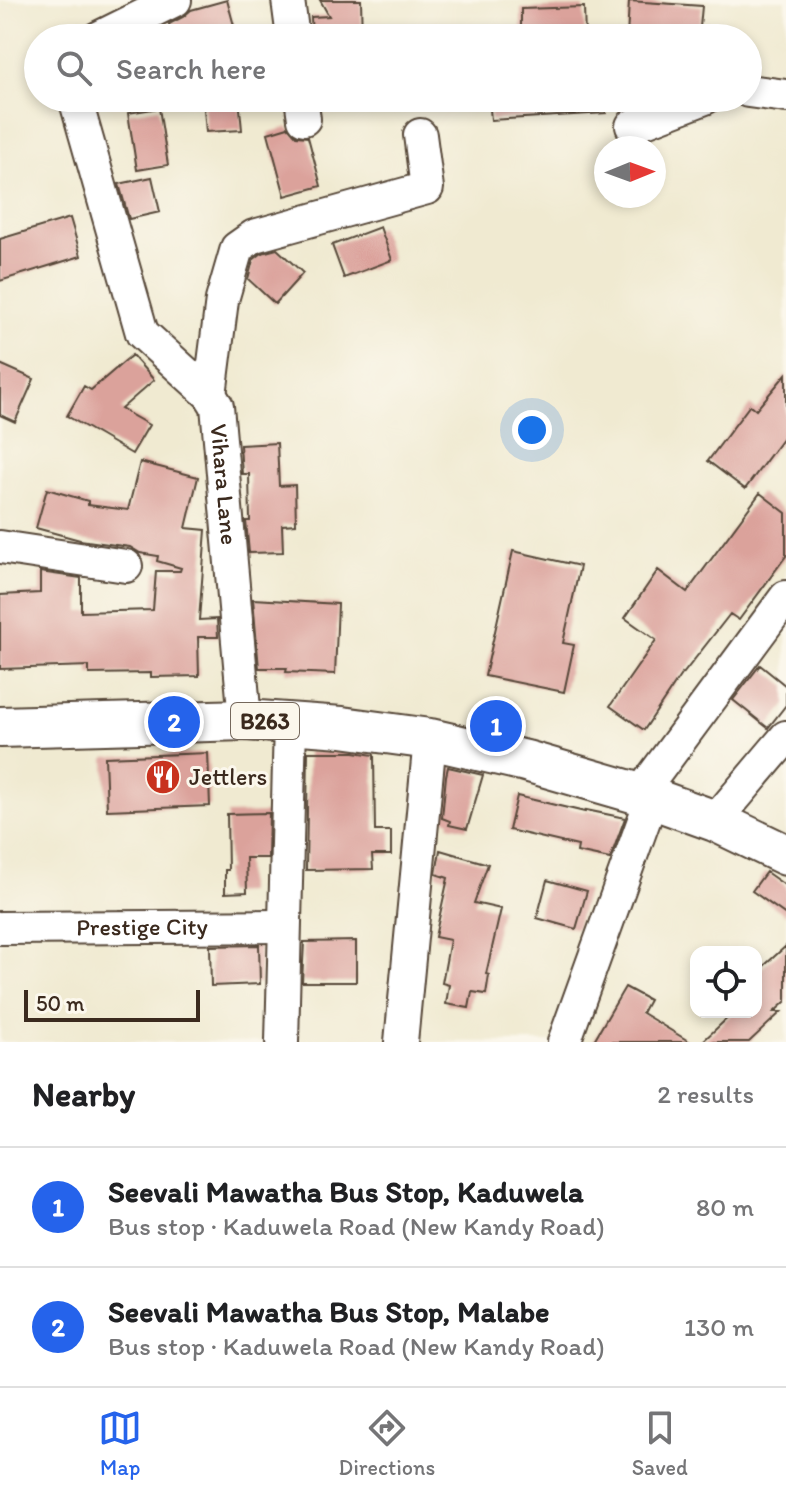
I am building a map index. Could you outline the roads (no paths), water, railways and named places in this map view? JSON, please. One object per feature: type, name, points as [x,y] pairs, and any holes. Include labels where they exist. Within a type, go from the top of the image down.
[{"type":"main road","name":"B263","points":[[0,727],[245,720],[342,727],[430,739],[526,761],[646,796],[715,821],[786,855]]},
{"type":"street","points":[[126,24],[175,0]]},
{"type":"street","points":[[288,0],[291,24]]},
{"type":"street","points":[[762,93],[786,96]]},
{"type":"street","name":"Vihara Lane","points":[[79,112],[142,333],[210,395],[217,406],[245,720]]},
{"type":"street","points":[[632,126],[668,112]]},
{"type":"street","points":[[210,395],[222,300],[237,248],[254,236],[427,188],[420,135]]},
{"type":"street","points":[[0,547],[126,566]]},
{"type":"street","points":[[564,1042],[646,796],[786,597]]},
{"type":"street","points":[[282,1042],[290,723]]},
{"type":"street","points":[[715,821],[786,737]]},
{"type":"street","points":[[401,1042],[430,739]]},
{"type":"street","name":"Prestige City","points":[[0,928],[284,926]]},
{"type":"place","name":"Seevali Mawatha Bus Stop, Malabe","points":[[174,722]]},
{"type":"place","name":"Seevali Mawatha Bus Stop, Kaduwela","points":[[496,726]]},
{"type":"place","name":"Jettlers","points":[[163,777]]}]
